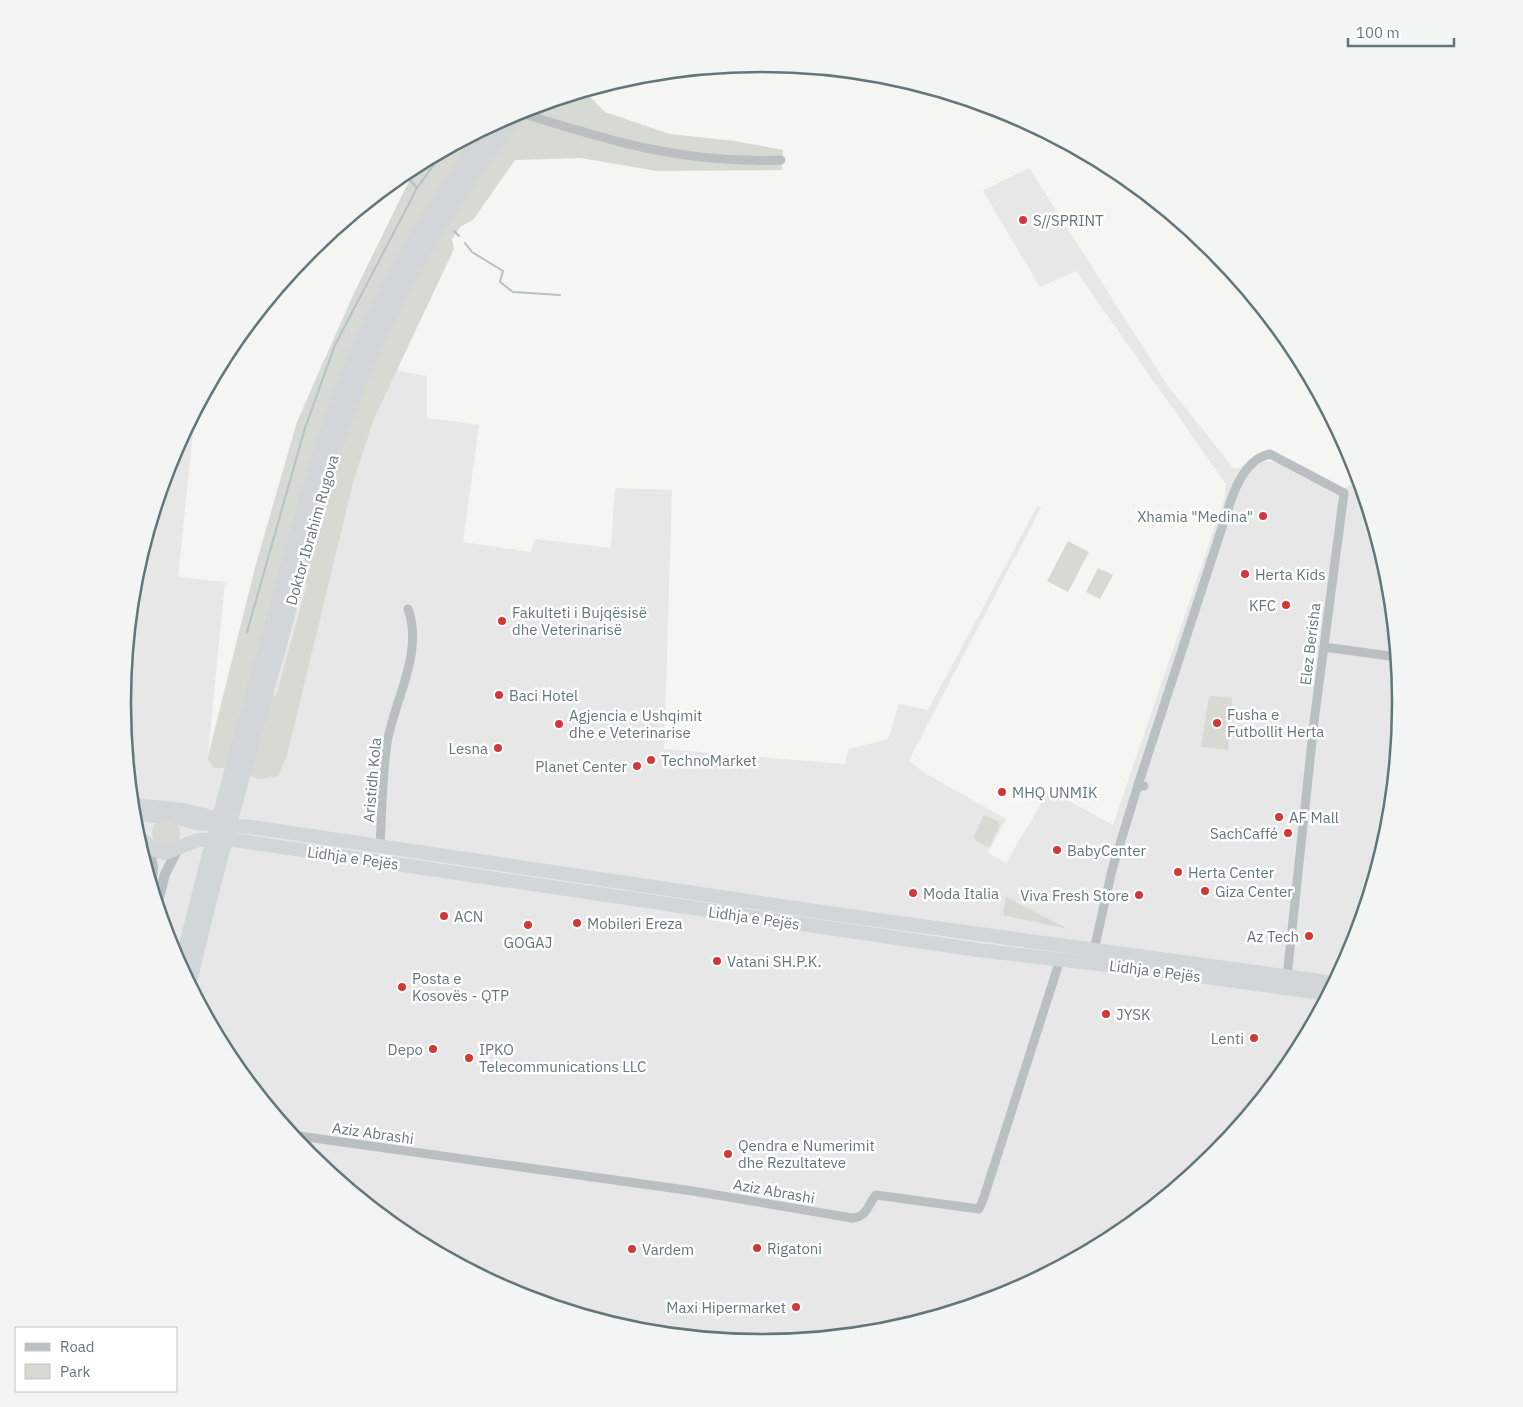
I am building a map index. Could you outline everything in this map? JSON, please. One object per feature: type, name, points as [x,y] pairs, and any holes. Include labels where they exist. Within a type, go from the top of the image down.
[{"type":"highway","name":"Doktor Ibrahim Rugova","points":[[184,957],[327,474],[366,366],[405,284],[445,215],[479,164],[508,126]]},
{"type":"highway","name":"Doktor Ibrahim Rugova","points":[[192,973],[240,765],[310,489],[339,398],[370,328],[413,244],[451,183],[484,137]]},
{"type":"highway","points":[[139,806],[183,810],[251,827]]},
{"type":"highway","name":"Lidhja e Pejës","points":[[141,814],[155,816],[167,814],[209,825],[251,827],[1094,950],[1327,982]]},
{"type":"highway","points":[[148,844],[146,828],[155,816]]},
{"type":"highway","points":[[178,818],[185,831],[179,847]]},
{"type":"highway","name":"Lidhja e Pejës","points":[[148,844],[159,852],[165,853],[198,840],[234,840],[947,946],[1322,993]]},
{"type":"street","points":[[533,116],[621,144],[675,155],[724,160],[781,160]]},
{"type":"street","name":"Elez Berisha","points":[[1094,950],[1108,886],[1229,506],[1242,475],[1259,458],[1270,454],[1344,493],[1324,647],[1290,977]]},
{"type":"street","name":"Aristidh Kola","points":[[380,846],[387,748],[410,658],[411,625],[408,609]]},
{"type":"street","points":[[1324,647],[1390,655]]},
{"type":"street","points":[[148,844],[153,870]]},
{"type":"street","points":[[160,893],[165,874],[179,847]]},
{"type":"street","name":"Aziz Abrashi","points":[[302,1136],[693,1191],[852,1218],[863,1216],[876,1195],[979,1209],[1060,960]]},
{"type":"street","name":"Lidhja e Pejës","points":[[1290,977],[1302,972],[1330,976]]},
{"type":"shaded area","points":[[1029,168],[1167,385],[1234,469],[1263,461],[1277,462],[1336,494],[1352,483],[1371,540],[1380,580],[1391,662],[1392,704],[1387,786],[1380,827],[1371,867],[1344,945],[1308,1019],[1286,1054],[1236,1120],[1208,1150],[1146,1204],[1112,1228],[1077,1250],[1003,1286],[925,1313],[885,1322],[803,1333],[762,1334],[720,1333],[638,1322],[598,1313],[520,1286],[446,1250],[411,1228],[345,1178],[315,1150],[261,1088],[237,1054],[215,1019],[179,945],[152,867],[143,827],[132,745],[131,704],[132,662],[143,580],[152,540],[179,462],[193,430],[178,577],[225,582],[208,754],[255,568],[297,422],[325,357],[427,376],[427,418],[479,425],[463,542],[531,552],[535,539],[611,548],[615,488],[672,490],[664,749],[844,764],[849,749],[888,739],[899,704],[928,710],[1037,507],[1041,507],[909,760],[923,772],[1006,819],[988,853],[1006,863],[1049,790],[1113,825],[1225,497],[1226,484],[1076,271],[1040,287],[983,191]]},
{"type":"green space","points":[[590,97],[605,112],[670,134],[735,141],[783,150],[782,170],[657,171],[581,158],[515,160],[473,220],[460,227],[452,239],[454,249],[373,421],[353,483],[287,755],[278,776],[260,779],[223,768],[214,768],[208,759],[255,568],[297,422],[354,293],[410,180],[446,157],[482,138],[559,106]],"holes":[[[278,575],[307,584],[276,696],[249,688]]]},
{"type":"green space","points":[[1068,541],[1089,552],[1068,592],[1047,581]]},
{"type":"green space","points":[[1098,568],[1113,575],[1100,599],[1086,592]]},
{"type":"green space","name":"Fusha e Futbollit Herta","points":[[1209,696],[1232,698],[1228,750],[1201,747]]},
{"type":"green space","points":[[984,815],[998,821],[1000,825],[990,846],[985,846],[975,840],[974,836]]},
{"type":"green space","points":[[166,819],[176,823],[180,833],[176,843],[166,847],[156,843],[152,833],[156,823]]},
{"type":"green space","points":[[1006,897],[1068,929],[1003,915]]},
{"type":"waterway","points":[[247,632],[305,428],[335,345],[417,188],[434,165]]},
{"type":"waterway","points":[[410,180],[417,188]]},
{"type":"waterway","points":[[454,231],[459,236]]},
{"type":"waterway","points":[[465,243],[472,252],[503,271],[500,282],[513,292],[560,295]]},
{"type":"place","name":"S//SPRINT","points":[[1023,220]]},
{"type":"place","name":"Xhamia \"Medina\"","points":[[1263,516]]},
{"type":"place","name":"Herta Kids","points":[[1245,574]]},
{"type":"place","name":"KFC","points":[[1286,605]]},
{"type":"place","name":"Fakulteti i Bujqësisë dhe Veterinarisë","points":[[502,621]]},
{"type":"place","name":"Baci Hotel","points":[[499,695]]},
{"type":"place","name":"Fusha e Futbollit Herta","points":[[1217,723]]},
{"type":"place","name":"Agjencia e Ushqimit dhe e Veterinarise","points":[[559,724]]},
{"type":"place","name":"Lesna","points":[[498,748]]},
{"type":"place","name":"TechnoMarket","points":[[651,760]]},
{"type":"place","name":"Planet Center","points":[[637,766]]},
{"type":"place","name":"MHQ UNMIK","points":[[1002,792]]},
{"type":"place","name":"AF Mall","points":[[1279,817]]},
{"type":"place","name":"SachCaffé","points":[[1288,833]]},
{"type":"place","name":"BabyCenter","points":[[1057,850]]},
{"type":"place","name":"Herta Center","points":[[1178,872]]},
{"type":"place","name":"Giza Center","points":[[1205,891]]},
{"type":"place","name":"Moda Italia","points":[[913,893]]},
{"type":"place","name":"Viva Fresh Store","points":[[1139,895]]},
{"type":"place","name":"ACN","points":[[444,916]]},
{"type":"place","name":"Mobileri Ereza","points":[[577,923]]},
{"type":"place","name":"GOGAJ","points":[[528,925]]},
{"type":"place","name":"Az Tech","points":[[1309,936]]},
{"type":"place","name":"Vatani SH.P.K.","points":[[717,961]]},
{"type":"place","name":"Posta e Kosovës - QTP","points":[[402,987]]},
{"type":"place","name":"JYSK","points":[[1106,1014]]},
{"type":"place","name":"Lenti","points":[[1254,1038]]},
{"type":"place","name":"Depo","points":[[433,1049]]},
{"type":"place","name":"IPKO Telecommunications LLC","points":[[469,1058]]},
{"type":"place","name":"Qendra e Numerimit dhe Rezultateve","points":[[728,1154]]},
{"type":"place","name":"Rigatoni","points":[[757,1248]]},
{"type":"place","name":"Vardem","points":[[632,1249]]},
{"type":"place","name":"Maxi Hipermarket","points":[[796,1307]]}]
